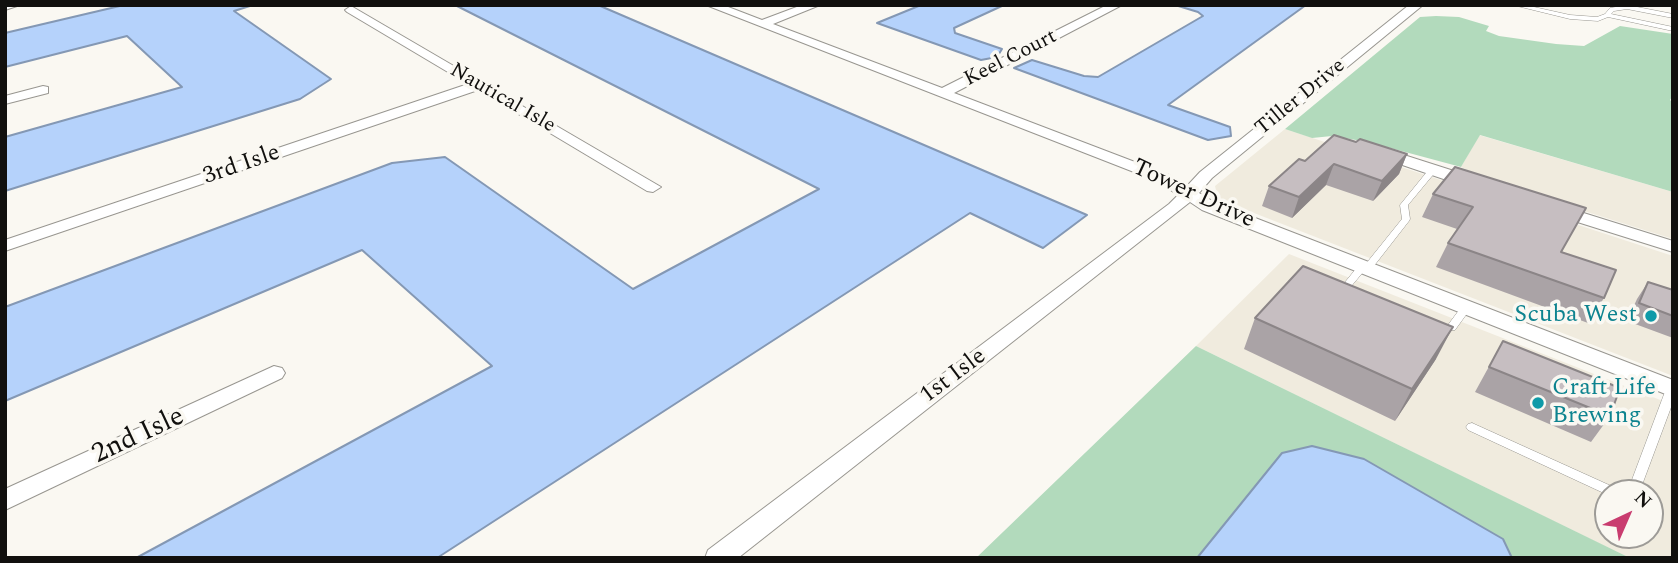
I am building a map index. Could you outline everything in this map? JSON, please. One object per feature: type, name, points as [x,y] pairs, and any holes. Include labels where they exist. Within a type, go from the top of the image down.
[{"type":"street","points":[[5,7],[14,5]]},
{"type":"street","name":"Tower Drive","points":[[712,5],[1163,178],[1208,206],[1672,389]]},
{"type":"street","points":[[762,24],[814,5]]},
{"type":"street","name":"Keel Court","points":[[943,93],[1116,5]]},
{"type":"street","name":"Tiller Drive","points":[[1188,194],[1206,175],[1417,5]]},
{"type":"street","name":"Nautical Isle","points":[[351,10],[653,187]]},
{"type":"street","name":"3rd Isle","points":[[5,246],[479,85]]},
{"type":"street","points":[[5,100],[43,90]]},
{"type":"street","points":[[1361,147],[1486,187]]},
{"type":"street","name":"1st Isle","points":[[718,558],[1175,208],[1188,194]]},
{"type":"street","points":[[1539,204],[1673,247]]},
{"type":"street","name":"2nd Isle","points":[[5,500],[274,373]]},
{"type":"lane","points":[[1516,5],[1570,17],[1598,19],[1612,9],[1627,7],[1673,16]]},
{"type":"lane","points":[[1607,15],[1673,29]]},
{"type":"lane","points":[[1347,305],[1335,300],[1406,219],[1404,205],[1433,170]]},
{"type":"lane","points":[[1425,331],[1451,328],[1466,308]]},
{"type":"lane","points":[[1638,479],[1672,389]]},
{"type":"lane","points":[[1472,426],[1594,483]]},
{"type":"shaded area","points":[[1285,129],[1673,256],[1673,376],[1218,199],[1215,186]]},
{"type":"shaded area","points":[[1479,135],[1673,192],[1673,239],[1498,184],[1461,167]]},
{"type":"shaded area","points":[[1289,254],[1673,405],[1673,558],[1629,558],[1611,549],[1664,549],[1664,479],[1594,479],[1594,541],[1196,346]]},
{"type":"green space","points":[[1420,17],[1459,17],[1489,26],[1486,31],[1499,36],[1556,44],[1584,46],[1620,26],[1673,34],[1673,95],[1670,100],[1673,103],[1673,192],[1480,135],[1461,167],[1368,142],[1332,136],[1312,138],[1285,129]]},
{"type":"green space","points":[[1196,346],[1594,540],[1594,549],[1612,549],[1630,558],[976,558]]},
{"type":"water","points":[[124,5],[253,5],[234,11],[331,79],[300,99],[5,191],[5,137],[182,87],[127,36],[5,67],[5,33]]},
{"type":"water","points":[[455,5],[598,5],[1087,215],[1043,248],[970,213],[437,558],[136,558],[492,366],[362,250],[5,401],[5,307],[392,163],[445,157],[633,289],[819,189]]},
{"type":"water","points":[[921,5],[1004,5],[954,28],[955,33],[1002,49],[997,57],[981,60],[877,23]]},
{"type":"water","points":[[1175,5],[1306,5],[1168,105],[1230,127],[1231,136],[1208,140],[1014,68],[1032,60],[1084,76],[1098,77],[1203,16]]},
{"type":"water","points":[[1312,446],[1364,459],[1503,539],[1512,558],[1197,558],[1282,453]]},
{"type":"building","points":[[1334,135],[1356,142],[1360,139],[1407,154],[1382,181],[1334,164],[1299,197],[1269,186],[1299,159],[1305,161]]},
{"type":"building","points":[[1455,167],[1586,208],[1561,252],[1616,270],[1604,298],[1448,243],[1473,207],[1433,194]]},
{"type":"building","points":[[1303,266],[1453,327],[1412,389],[1255,318]]},
{"type":"building","points":[[1648,282],[1673,290],[1673,316],[1639,303]]},
{"type":"building","points":[[1503,341],[1620,388],[1610,416],[1489,367]]},
{"type":"place","name":"Scuba West","points":[[1651,316]]},
{"type":"place","name":"Craft Life Brewing","points":[[1538,403]]}]
